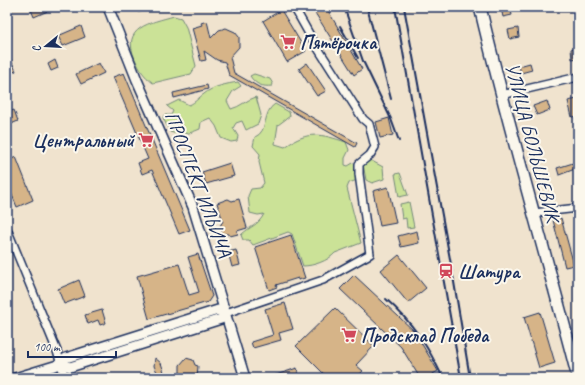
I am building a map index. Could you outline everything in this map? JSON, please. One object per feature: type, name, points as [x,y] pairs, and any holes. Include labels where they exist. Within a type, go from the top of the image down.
[{"type":"main road","name":"УЛИЦА БОЛЬШЕВИК","points":[[480,7],[501,95],[574,350],[578,378]]},
{"type":"street","name":"ПРОСПЕКТ ИЛЬИЧА","points":[[108,7],[137,80],[193,207],[245,378]]},
{"type":"street","points":[[15,378],[61,364],[70,367],[221,319],[226,313],[323,280],[370,254],[359,164],[370,155],[375,147],[369,124],[363,119],[312,39],[294,7]]},
{"type":"street","points":[[501,95],[578,77]]},
{"type":"street","points":[[534,213],[578,208]]},
{"type":"street","points":[[7,229],[61,364],[65,378]]},
{"type":"green space","points":[[174,16],[181,18],[186,27],[196,66],[191,74],[153,83],[144,75],[135,59],[132,48],[132,40],[135,33],[147,24]]},
{"type":"green space","points":[[254,74],[270,79],[273,84],[272,86],[262,86],[255,82],[250,76]]},
{"type":"green space","points":[[238,82],[241,86],[233,91],[227,101],[231,109],[256,97],[261,115],[258,124],[246,130],[242,121],[236,123],[233,128],[238,136],[237,141],[231,142],[221,138],[216,126],[210,118],[201,122],[200,129],[192,132],[182,134],[170,132],[163,118],[164,115],[171,115],[173,111],[167,106],[179,100],[189,105],[212,89]]},
{"type":"green space","points":[[275,104],[289,112],[290,116],[278,125],[275,144],[285,147],[301,138],[308,136],[315,135],[329,137],[346,142],[349,150],[345,158],[345,165],[348,166],[353,163],[357,164],[357,180],[349,183],[347,188],[361,243],[335,253],[324,261],[311,265],[303,266],[292,234],[288,232],[253,245],[249,240],[243,240],[241,235],[256,224],[264,214],[258,215],[250,213],[248,196],[251,189],[260,188],[264,183],[259,162],[260,154],[253,146],[255,137],[264,126],[268,112]]},
{"type":"green space","points":[[370,160],[383,167],[384,179],[372,183],[366,180],[363,164]]},
{"type":"green space","points":[[400,173],[408,195],[399,197],[395,174]]},
{"type":"green space","points":[[409,202],[414,227],[407,228],[406,218],[402,219],[400,204]]},
{"type":"building","points":[[30,7],[57,7],[34,17]]},
{"type":"building","points":[[136,7],[152,7],[152,10],[138,12]]},
{"type":"building","points":[[300,7],[326,7],[362,69],[354,75],[312,8],[302,12]]},
{"type":"building","points":[[510,7],[512,15],[503,17],[501,8]]},
{"type":"building","name":"Пятёрочка","points":[[281,10],[306,51],[287,62],[263,21]]},
{"type":"building","points":[[207,21],[211,38],[219,30],[226,28],[235,32],[239,37],[239,47],[230,57],[234,73],[357,143],[355,147],[229,75],[225,62],[217,60],[204,51],[206,60],[201,61],[192,28],[202,25],[201,23]]},
{"type":"building","points":[[81,26],[85,37],[63,46],[58,36]]},
{"type":"building","points":[[518,28],[519,37],[510,39],[508,30]]},
{"type":"building","points":[[576,47],[578,58],[572,59],[571,49]]},
{"type":"building","points":[[7,51],[16,71],[7,75]]},
{"type":"building","points":[[55,60],[58,68],[51,71],[48,64]]},
{"type":"building","points":[[99,63],[104,73],[81,84],[76,74]]},
{"type":"building","points":[[307,63],[326,91],[317,96],[299,69]]},
{"type":"building","points":[[530,63],[532,70],[521,73],[519,66]]},
{"type":"building","name":"Центральный","points":[[124,73],[190,230],[179,234],[152,170],[142,174],[138,163],[148,159],[113,77]]},
{"type":"building","points":[[207,85],[208,89],[174,98],[173,93]]},
{"type":"building","points":[[577,99],[578,116],[572,117],[568,101]]},
{"type":"building","points":[[547,101],[550,110],[537,115],[533,106]]},
{"type":"building","points":[[14,110],[18,121],[7,126],[7,113]]},
{"type":"building","points":[[389,118],[393,135],[380,138],[376,122]]},
{"type":"building","points":[[16,157],[33,200],[17,207],[7,183],[7,161]]},
{"type":"building","points":[[230,163],[234,176],[206,184],[202,172]]},
{"type":"building","points":[[573,163],[575,169],[559,175],[557,168]]},
{"type":"building","points":[[388,187],[396,223],[380,226],[373,191]]},
{"type":"building","points":[[228,199],[232,201],[239,199],[247,228],[237,231],[238,234],[230,236],[229,234],[222,234],[220,226],[223,221],[217,203]]},
{"type":"building","points":[[561,218],[574,265],[565,267],[553,220]]},
{"type":"building","points":[[417,231],[419,243],[401,247],[398,236]]},
{"type":"building","points":[[291,235],[305,278],[298,280],[298,278],[276,285],[277,287],[269,290],[255,247]]},
{"type":"building","points":[[236,250],[240,265],[232,267],[228,252]]},
{"type":"building","points":[[198,254],[212,296],[208,302],[149,319],[137,276],[179,264],[189,295],[199,292],[188,257]]},
{"type":"building","points":[[399,255],[426,288],[408,303],[381,270]]},
{"type":"building","points":[[354,275],[414,331],[438,371],[426,378],[420,378],[401,347],[340,289]]},
{"type":"building","points":[[79,280],[85,296],[64,304],[58,289]]},
{"type":"building","points":[[285,303],[293,329],[279,333],[281,340],[253,348],[251,342],[273,335],[265,309]]},
{"type":"building","points":[[335,308],[374,346],[356,365],[363,371],[356,378],[328,378],[296,346]]},
{"type":"building","points":[[102,310],[106,323],[100,325],[98,320],[88,324],[85,315]]},
{"type":"building","points":[[540,312],[555,363],[539,368],[524,317]]},
{"type":"building","points":[[155,358],[161,363],[164,372],[163,376],[160,378],[154,366]]},
{"type":"building","points":[[186,358],[193,360],[195,365],[198,366],[197,378],[184,378],[180,375],[180,365]]},
{"type":"building","points":[[297,368],[299,376],[270,378],[270,377]]},
{"type":"railway","points":[[344,7],[363,61],[391,119],[399,141]]},
{"type":"railway","points":[[367,7],[391,99]]},
{"type":"railway","points":[[395,7],[461,378]]},
{"type":"railway","points":[[404,7],[470,378]]},
{"type":"railway","points":[[340,26],[358,58]]},
{"type":"railway","points":[[386,299],[412,326],[432,356],[443,378]]},
{"type":"place","name":"Пятёрочка","points":[[288,42]]},
{"type":"place","name":"Центральный","points":[[146,140]]},
{"type":"place","name":"Шатура","points":[[446,271]]},
{"type":"place","name":"Продсклад Победа","points":[[349,335]]}]
